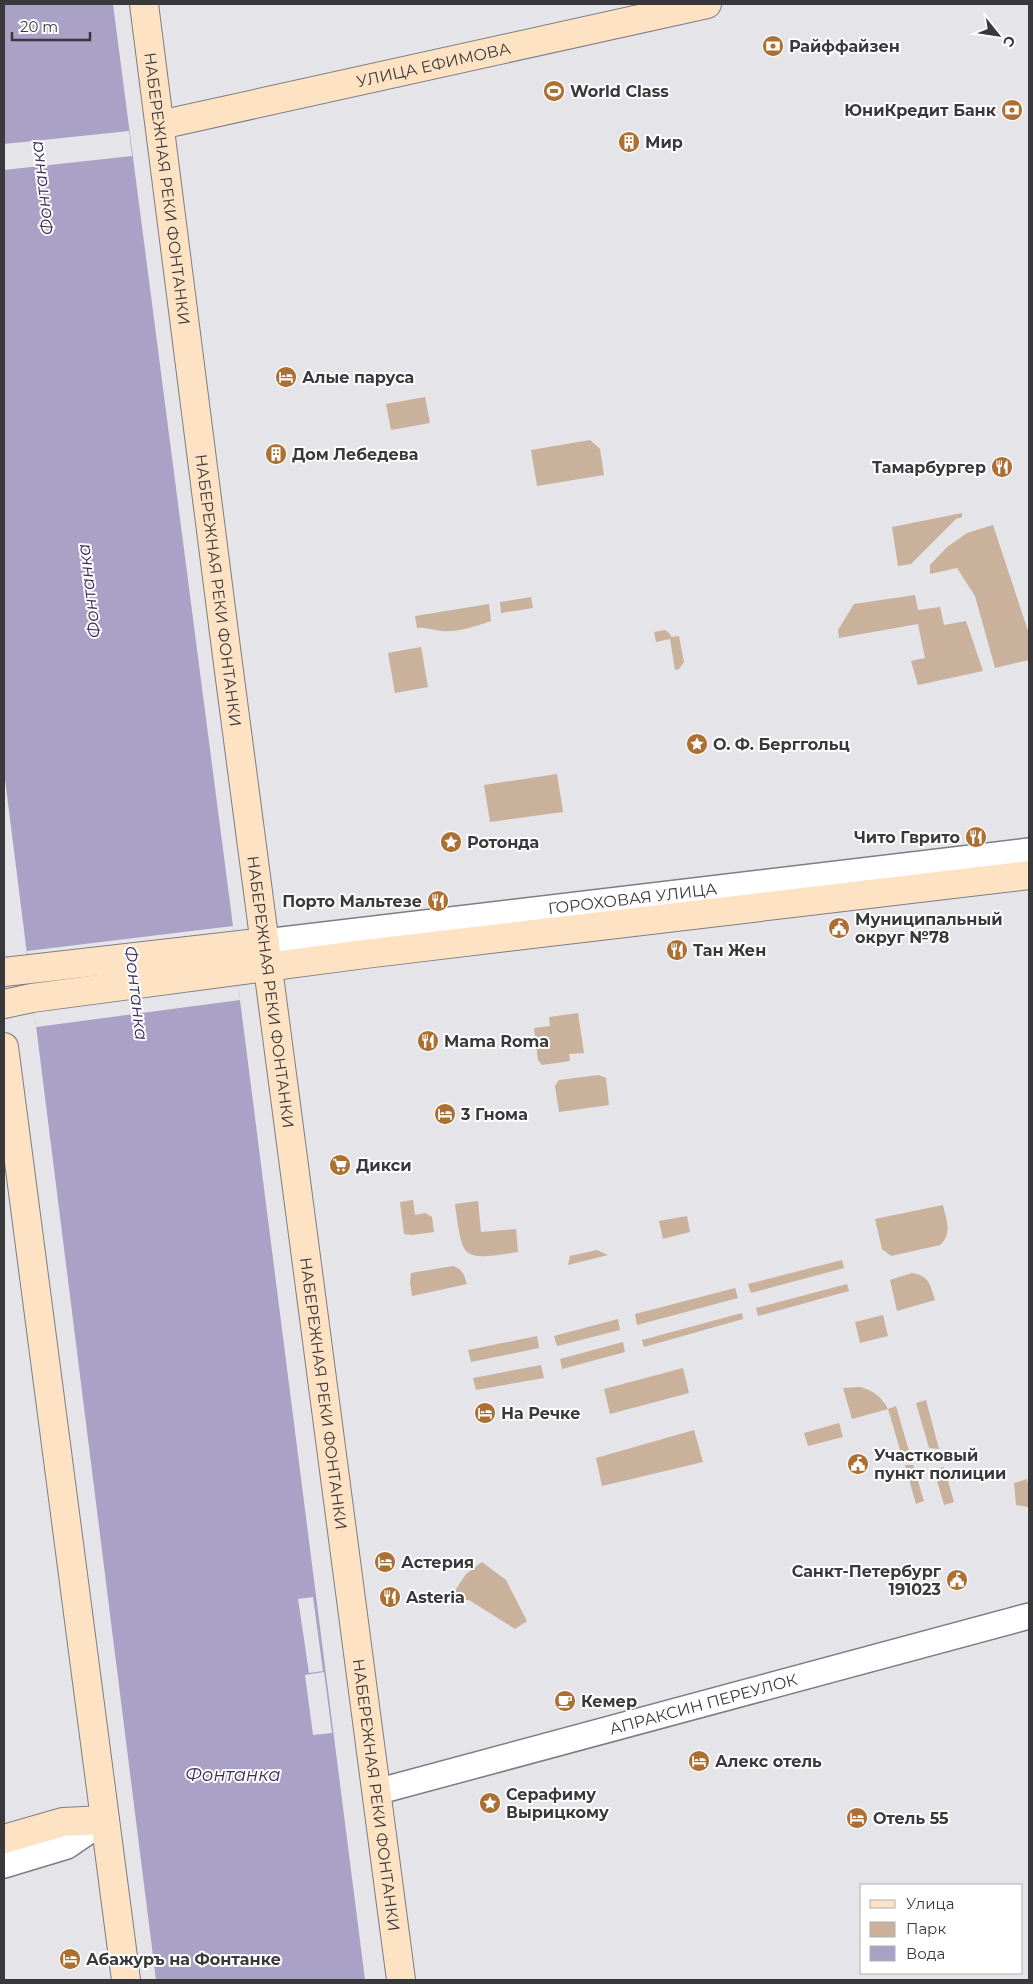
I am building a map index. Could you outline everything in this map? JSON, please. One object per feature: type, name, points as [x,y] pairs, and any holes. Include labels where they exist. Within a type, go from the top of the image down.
[{"type":"main road","name":"НАБЕРЕЖНАЯ РЕКИ ФОНТАНКИ","points":[[144,4],[266,955],[401,1980]]},
{"type":"main road","name":"УЛИЦА ЕФИМОВА","points":[[160,125],[707,4]]},
{"type":"main road","name":"ГОРОХОВАЯ УЛИЦА","points":[[236,959],[266,955],[433,946],[1029,876]]},
{"type":"main road","points":[[16,971],[236,959]]},
{"type":"main road","points":[[4,1004],[236,959]]},
{"type":"main road","points":[[4,1048],[12,1178],[41,1324],[126,1980]]},
{"type":"main road","points":[[4,1839],[63,1822],[105,1820]]},
{"type":"street","name":"ГОРОХОВАЯ УЛИЦА","points":[[266,955],[1029,851]]},
{"type":"street","name":"АПРАКСИН ПЕРЕУЛОК","points":[[376,1792],[1029,1616]]},
{"type":"street","points":[[4,1865],[68,1846],[105,1820]]},
{"type":"green space","points":[[425,397],[430,423],[391,430],[386,404]]},
{"type":"green space","points":[[590,440],[600,449],[604,475],[537,486],[531,450]]},
{"type":"green space","points":[[962,513],[962,517],[956,519],[911,564],[898,566],[892,527]]},
{"type":"green space","points":[[993,525],[1029,634],[1029,660],[995,668],[975,596],[957,568],[930,574],[930,565],[947,547],[967,533]]},
{"type":"green space","points":[[915,595],[918,610],[940,607],[944,625],[966,621],[983,671],[918,685],[911,661],[925,658],[918,624],[839,638],[838,630],[854,604]]},
{"type":"green space","points":[[531,597],[533,608],[501,613],[500,602]]},
{"type":"green space","points":[[489,604],[491,621],[485,623],[453,631],[417,628],[415,616]]},
{"type":"green space","points":[[665,630],[671,637],[679,636],[684,662],[679,669],[675,670],[670,639],[656,642],[654,632]]},
{"type":"green space","points":[[421,647],[428,687],[395,693],[388,653]]},
{"type":"green space","points":[[557,774],[563,812],[490,822],[484,785]]},
{"type":"green space","points":[[578,1013],[584,1053],[569,1054],[570,1061],[542,1065],[538,1060],[534,1028],[550,1026],[549,1017]]},
{"type":"green space","points":[[599,1075],[606,1078],[609,1105],[559,1112],[555,1086],[559,1080]]},
{"type":"green space","points":[[413,1200],[415,1215],[425,1213],[432,1217],[434,1232],[412,1235],[404,1234],[400,1202]]},
{"type":"green space","points":[[478,1201],[481,1232],[516,1229],[518,1252],[475,1256],[468,1253],[463,1247],[455,1204]]},
{"type":"green space","points":[[943,1205],[947,1221],[947,1231],[944,1241],[940,1245],[891,1256],[882,1249],[875,1219]]},
{"type":"green space","points":[[687,1216],[690,1232],[663,1239],[659,1221]]},
{"type":"green space","points":[[597,1250],[608,1255],[568,1265],[570,1256]]},
{"type":"green space","points":[[842,1260],[844,1268],[751,1293],[748,1284]]},
{"type":"green space","points":[[453,1266],[461,1271],[467,1284],[412,1296],[411,1273]]},
{"type":"green space","points":[[912,1273],[926,1279],[935,1300],[897,1311],[890,1280]]},
{"type":"green space","points":[[847,1284],[849,1291],[758,1316],[756,1308]]},
{"type":"green space","points":[[735,1288],[738,1298],[637,1325],[635,1314]]},
{"type":"green space","points":[[742,1313],[743,1319],[644,1347],[642,1340]]},
{"type":"green space","points":[[883,1315],[888,1336],[860,1343],[855,1322]]},
{"type":"green space","points":[[618,1319],[620,1330],[557,1346],[554,1336]]},
{"type":"green space","points":[[537,1336],[539,1348],[471,1362],[468,1350]]},
{"type":"green space","points":[[623,1342],[625,1352],[562,1369],[560,1359]]},
{"type":"green space","points":[[541,1365],[544,1378],[476,1390],[473,1378]]},
{"type":"green space","points":[[683,1368],[689,1393],[610,1414],[604,1389]]},
{"type":"green space","points":[[860,1387],[877,1395],[888,1409],[852,1419],[843,1388]]},
{"type":"green space","points":[[926,1400],[939,1449],[929,1448],[916,1403]]},
{"type":"green space","points":[[896,1406],[909,1451],[901,1453],[888,1409]]},
{"type":"green space","points":[[839,1423],[843,1437],[808,1446],[804,1433]]},
{"type":"green space","points":[[694,1430],[703,1462],[602,1486],[596,1458]]},
{"type":"green space","points":[[905,1465],[913,1465],[924,1501],[916,1504]]},
{"type":"green space","points":[[944,1467],[954,1502],[944,1505],[934,1470]]},
{"type":"green space","points":[[1027,1479],[1029,1488],[1028,1507],[1016,1505],[1014,1483]]},
{"type":"green space","points":[[482,1562],[506,1580],[527,1621],[515,1629],[469,1600],[448,1601],[466,1574]]},
{"type":"water","name":"Фонтанка","points":[[4,4],[113,4],[233,926],[240,1000],[365,1980],[156,1980],[4,771]]},
{"type":"pier","points":[[129,131],[132,156],[4,170],[4,144]]},
{"type":"pier","points":[[233,926],[240,1000],[36,1027],[27,951]]},
{"type":"pier","points":[[313,1597],[323,1671],[309,1673],[298,1599]]},
{"type":"pier","points":[[324,1672],[332,1733],[313,1735],[305,1675]]},
{"type":"place","name":"Райффайзен","points":[[773,46]]},
{"type":"place","name":"World Class","points":[[554,91]]},
{"type":"place","name":"ЮниКредит Банк","points":[[1012,110]]},
{"type":"place","name":"Мир","points":[[629,142]]},
{"type":"place","name":"Алые паруса","points":[[286,377]]},
{"type":"place","name":"Дом Лебедева","points":[[276,454]]},
{"type":"place","name":"Тамарбургер","points":[[1002,467]]},
{"type":"place","name":"О. Ф. Берггольц","points":[[697,744]]},
{"type":"place","name":"Чито Гврито","points":[[976,837]]},
{"type":"place","name":"Ротонда","points":[[451,842]]},
{"type":"place","name":"Порто Мальтезе","points":[[438,901]]},
{"type":"place","name":"Муниципальный округ №78","points":[[839,928]]},
{"type":"place","name":"Тан Жен","points":[[677,950]]},
{"type":"place","name":"Mama Roma","points":[[428,1041]]},
{"type":"place","name":"3 Гнома","points":[[445,1114]]},
{"type":"place","name":"Дикси","points":[[340,1165]]},
{"type":"place","name":"На Речке","points":[[485,1413]]},
{"type":"place","name":"Участковый пункт полиции","points":[[858,1464]]},
{"type":"place","name":"Астерия","points":[[385,1562]]},
{"type":"place","name":"Санкт-Петербург 191023","points":[[957,1580]]},
{"type":"place","name":"Asteria","points":[[390,1597]]},
{"type":"place","name":"Кемер","points":[[565,1701]]},
{"type":"place","name":"Алекс отель","points":[[699,1761]]},
{"type":"place","name":"Серафиму Вырицкому","points":[[490,1803]]},
{"type":"place","name":"Отель 55","points":[[857,1818]]},
{"type":"place","name":"Абажуръ на Фонтанке","points":[[70,1959]]}]
